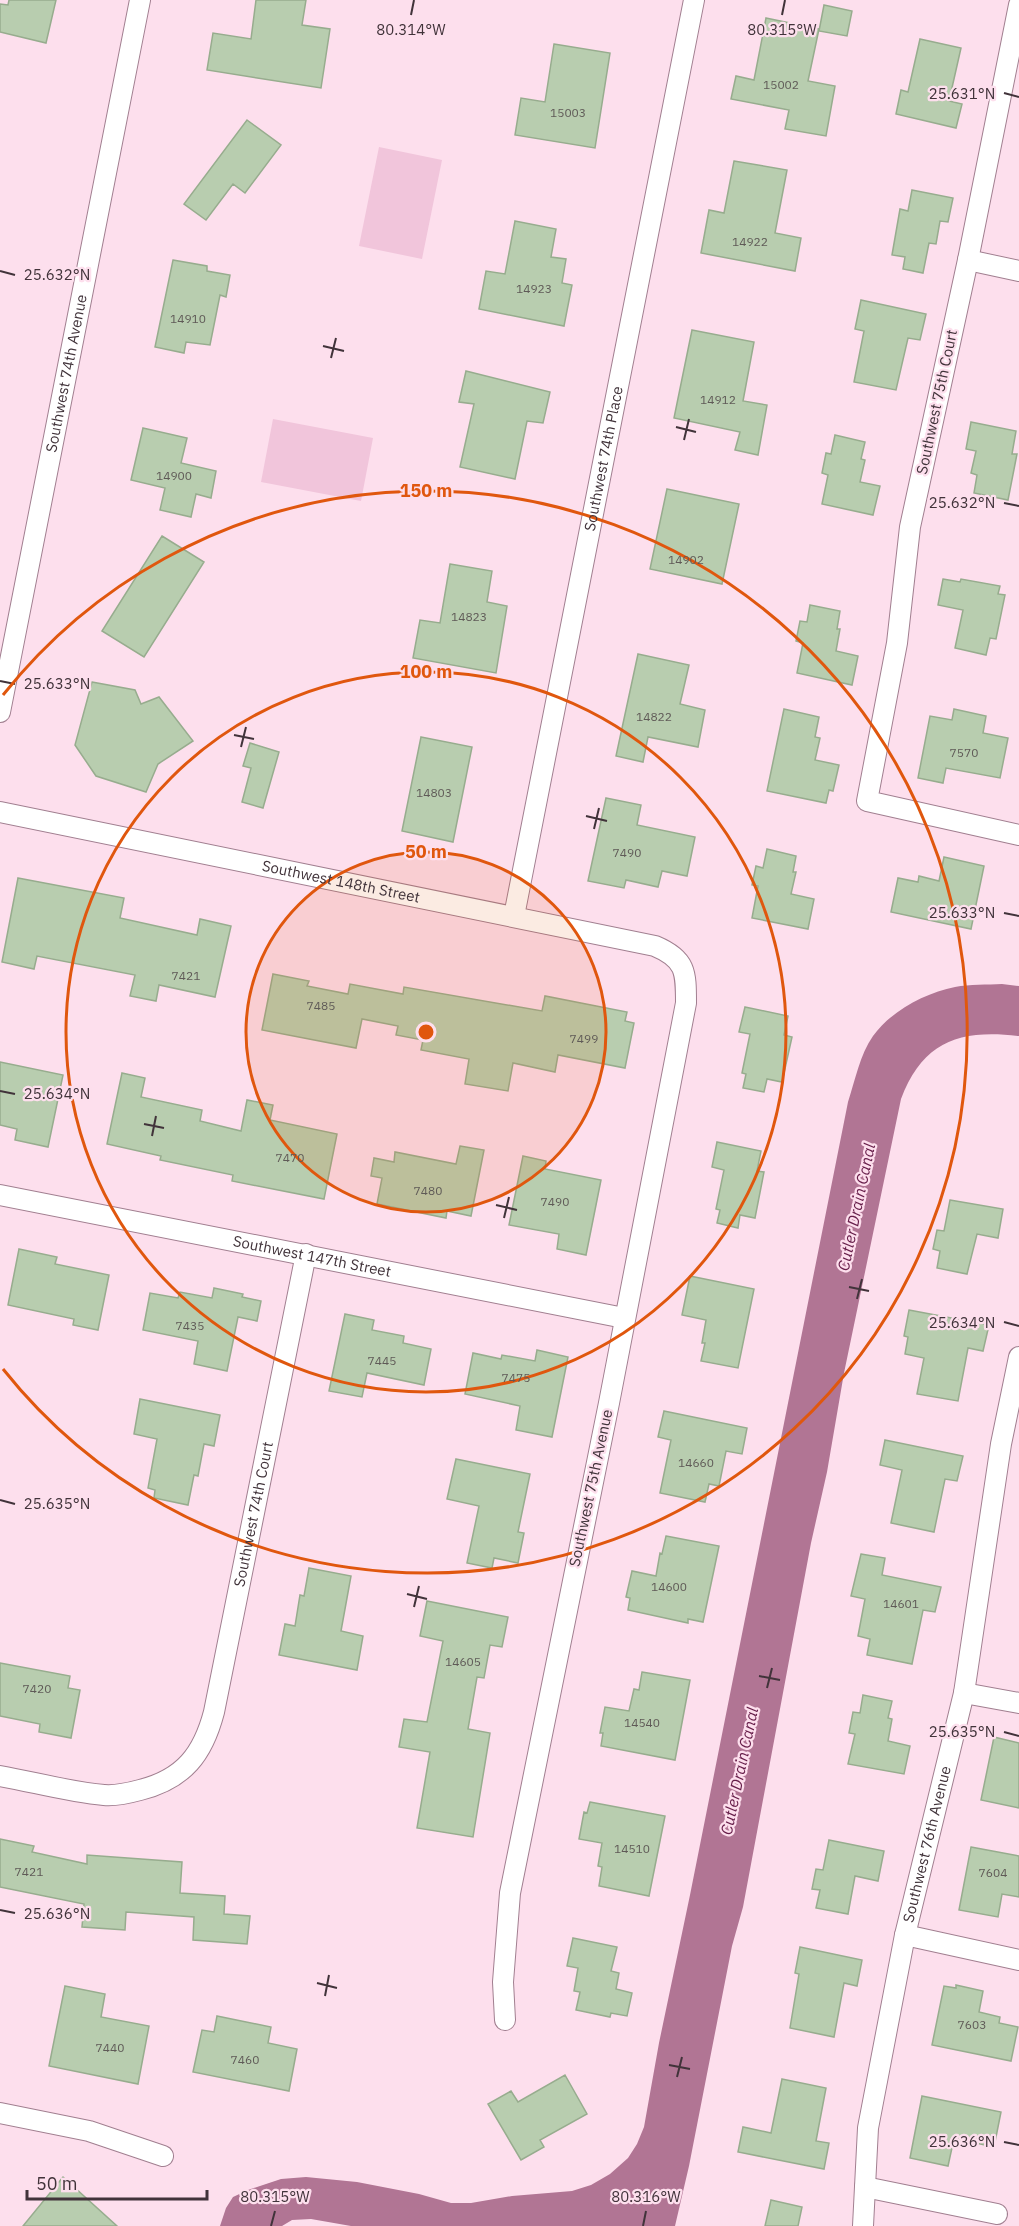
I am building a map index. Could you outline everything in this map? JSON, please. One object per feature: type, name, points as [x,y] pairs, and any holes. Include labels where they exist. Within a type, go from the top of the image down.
[{"type":"street","name":"Southwest 74th Avenue","points":[[0,711],[140,0]]},
{"type":"street","name":"Southwest 74th Place","points":[[514,916],[694,0]]},
{"type":"street","name":"Southwest 75th Court","points":[[1019,5],[968,260],[910,527],[897,643],[867,801],[1019,835]]},
{"type":"street","points":[[968,260],[1019,272]]},
{"type":"street","name":"Southwest 148th Street","points":[[0,812],[655,946],[678,959]]},
{"type":"street","name":"Southwest 75th Avenue","points":[[506,2020],[503,1982],[510,1893],[609,1403],[686,1003],[684,972],[678,959]]},
{"type":"street","name":"Southwest 147th Street","points":[[0,1195],[624,1318]]},
{"type":"street","name":"Southwest 74th Court","points":[[0,1776],[93,1793],[121,1795],[166,1782],[185,1768],[198,1753],[214,1712],[306,1254]]},
{"type":"street","name":"Southwest 76th Avenue","points":[[862,2226],[868,2127],[905,1935],[964,1693],[1010,1445],[1019,1356]]},
{"type":"street","points":[[964,1693],[1019,1703]]},
{"type":"street","points":[[905,1935],[1019,1960]]},
{"type":"street","points":[[0,2113],[89,2131],[163,2156]]},
{"type":"street","points":[[865,2187],[997,2214]]},
{"type":"shaded area","points":[[379,147],[442,160],[422,259],[359,246]]},
{"type":"shaded area","points":[[273,419],[373,438],[361,501],[261,482]]},
{"type":"water","name":"Cutler Drain Canal","points":[[1002,984],[1019,986],[1019,1036],[979,1035],[946,1043],[920,1064],[901,1099],[844,1373],[743,1907],[732,1946],[675,2226],[351,2226],[311,2219],[292,2220],[282,2226],[220,2226],[226,2208],[233,2197],[281,2179],[306,2177],[357,2182],[419,2194],[451,2203],[471,2203],[512,2196],[572,2191],[591,2185],[610,2174],[628,2158],[637,2144],[644,2127],[848,1102],[858,1068],[873,1036],[880,1027],[910,1004],[955,987]]},
{"type":"building","points":[[9,0],[56,0],[46,43],[0,32],[0,4],[8,5]]},
{"type":"building","points":[[256,0],[306,0],[302,25],[330,29],[321,88],[207,70],[213,33],[251,39]]},
{"type":"building","points":[[824,5],[852,11],[847,36],[819,31]]},
{"type":"building","points":[[766,18],[819,29],[808,81],[835,86],[826,136],[785,129],[789,110],[731,99],[736,76],[754,80]]},
{"type":"building","points":[[920,39],[961,48],[949,101],[962,104],[956,128],[896,114],[901,90],[908,92]]},
{"type":"building","points":[[554,44],[610,53],[595,148],[515,135],[521,98],[545,102]]},
{"type":"building","points":[[247,120],[281,145],[245,193],[233,184],[206,220],[184,204]]},
{"type":"building","points":[[734,161],[787,170],[775,233],[801,238],[795,271],[701,253],[709,210],[724,213]]},
{"type":"building","points":[[912,190],[953,198],[948,222],[940,221],[936,244],[929,243],[923,273],[903,269],[905,257],[892,255],[900,209],[908,211]]},
{"type":"building","points":[[515,221],[556,229],[551,257],[566,259],[562,283],[572,285],[564,326],[479,309],[486,271],[505,274]]},
{"type":"building","points":[[173,260],[207,266],[207,271],[230,275],[226,297],[220,295],[210,345],[186,342],[184,353],[155,347]]},
{"type":"building","points":[[861,300],[926,314],[920,340],[908,338],[896,390],[854,382],[864,331],[855,329]]},
{"type":"building","points":[[692,330],[754,342],[743,401],[767,405],[758,455],[735,450],[740,432],[674,418]]},
{"type":"building","points":[[466,371],[550,392],[543,423],[527,421],[515,479],[460,467],[474,404],[459,402]]},
{"type":"building","points":[[971,422],[1016,431],[1012,454],[1017,454],[1008,500],[974,493],[977,475],[971,473],[976,451],[966,449]]},
{"type":"building","points":[[143,428],[187,438],[181,463],[216,471],[211,498],[196,494],[191,517],[160,510],[165,488],[131,480]]},
{"type":"building","points":[[835,435],[865,442],[861,459],[865,460],[860,482],[880,486],[873,515],[822,504],[828,475],[822,473],[826,453],[831,454]]},
{"type":"building","points":[[667,489],[739,504],[722,584],[650,569]]},
{"type":"building","points":[[162,536],[204,562],[144,657],[102,631]]},
{"type":"building","points":[[450,564],[492,571],[487,602],[507,606],[496,673],[413,658],[420,620],[440,623]]},
{"type":"building","points":[[943,579],[960,582],[961,579],[1000,586],[998,594],[1005,595],[996,639],[990,638],[986,655],[955,648],[963,610],[938,605]]},
{"type":"building","points":[[810,605],[840,611],[836,651],[858,656],[852,685],[797,673],[803,643],[796,641],[800,621],[807,622]]},
{"type":"building","points":[[638,654],[689,665],[680,704],[705,710],[698,747],[648,737],[643,762],[616,756]]},
{"type":"building","points":[[92,682],[135,690],[141,704],[159,697],[193,741],[158,764],[146,792],[96,776],[75,745]]},
{"type":"building","points":[[784,709],[819,717],[815,737],[820,738],[815,760],[839,765],[833,791],[829,790],[826,803],[767,791]]},
{"type":"building","points":[[954,709],[986,716],[983,733],[1008,738],[1000,778],[946,768],[943,783],[918,778],[930,716],[952,720]]},
{"type":"building","points":[[421,737],[472,747],[453,842],[402,831]]},
{"type":"building","points":[[250,743],[279,752],[263,808],[242,802],[251,768],[243,766]]},
{"type":"building","points":[[606,798],[641,805],[637,825],[695,837],[687,876],[662,871],[658,887],[626,880],[624,888],[588,881]]},
{"type":"building","points":[[767,849],[796,856],[793,872],[796,872],[791,894],[814,899],[808,929],[752,918],[758,886],[752,885],[756,866],[763,868]]},
{"type":"building","points":[[944,857],[984,866],[971,929],[891,912],[898,878],[918,882],[919,876],[939,881]]},
{"type":"building","points":[[18,878],[124,898],[120,918],[197,935],[200,919],[231,926],[215,997],[159,985],[156,1001],[130,996],[135,975],[37,956],[34,969],[2,962]]},
{"type":"building","points":[[273,974],[309,981],[307,986],[348,994],[350,984],[403,994],[404,987],[542,1011],[545,996],[627,1012],[625,1021],[634,1023],[625,1068],[558,1055],[555,1072],[513,1063],[508,1091],[465,1084],[469,1059],[421,1050],[423,1040],[396,1035],[398,1026],[362,1019],[356,1048],[262,1030]]},
{"type":"building","points":[[745,1007],[788,1016],[784,1035],[792,1037],[782,1082],[767,1079],[764,1092],[743,1088],[746,1074],[742,1073],[750,1034],[739,1032]]},
{"type":"building","points":[[0,1062],[63,1075],[48,1147],[15,1140],[17,1129],[0,1125]]},
{"type":"building","points":[[122,1073],[145,1078],[141,1097],[202,1110],[200,1121],[241,1131],[247,1100],[273,1105],[270,1120],[337,1134],[324,1199],[232,1181],[233,1175],[160,1160],[161,1156],[107,1144]]},
{"type":"building","points":[[717,1142],[761,1151],[757,1171],[764,1172],[755,1218],[740,1215],[738,1228],[717,1223],[720,1210],[716,1209],[724,1170],[712,1167]]},
{"type":"building","points":[[460,1146],[484,1150],[471,1216],[447,1211],[446,1218],[377,1204],[382,1178],[371,1176],[374,1158],[394,1162],[395,1152],[456,1164]]},
{"type":"building","points":[[523,1156],[546,1161],[545,1169],[601,1180],[586,1255],[557,1249],[559,1234],[509,1225]]},
{"type":"building","points":[[950,1200],[1003,1209],[998,1238],[977,1234],[967,1274],[937,1268],[940,1251],[933,1249],[937,1230],[944,1231]]},
{"type":"building","points":[[19,1249],[57,1257],[55,1264],[109,1275],[98,1330],[73,1325],[74,1319],[8,1305]]},
{"type":"building","points":[[690,1276],[754,1289],[738,1368],[701,1361],[706,1320],[682,1315]]},
{"type":"building","points":[[214,1288],[243,1294],[242,1297],[261,1301],[257,1321],[238,1317],[227,1371],[194,1364],[198,1341],[143,1330],[150,1293],[178,1298],[180,1292],[212,1298]]},
{"type":"building","points":[[909,1310],[989,1325],[983,1351],[968,1348],[958,1401],[917,1394],[924,1358],[905,1354],[908,1337],[904,1336]]},
{"type":"building","points":[[345,1314],[374,1320],[372,1330],[404,1336],[403,1343],[431,1349],[424,1385],[367,1373],[362,1397],[329,1391]]},
{"type":"building","points":[[537,1350],[568,1357],[552,1437],[516,1430],[520,1406],[465,1394],[473,1353],[501,1359],[502,1355],[535,1361]]},
{"type":"building","points":[[140,1399],[220,1415],[214,1446],[204,1444],[198,1476],[194,1475],[188,1505],[154,1498],[155,1490],[148,1488],[157,1439],[134,1434]]},
{"type":"building","points":[[664,1411],[747,1428],[742,1454],[726,1451],[719,1486],[709,1484],[705,1502],[660,1493],[671,1440],[658,1437]]},
{"type":"building","points":[[885,1440],[963,1456],[957,1481],[945,1479],[934,1532],[891,1523],[902,1470],[880,1465]]},
{"type":"building","points":[[456,1459],[530,1474],[518,1532],[524,1533],[518,1563],[494,1558],[492,1568],[467,1563],[479,1506],[447,1499]]},
{"type":"building","points":[[666,1536],[719,1546],[703,1622],[688,1619],[688,1623],[628,1610],[630,1598],[626,1597],[632,1571],[656,1576]]},
{"type":"building","points":[[861,1554],[885,1558],[882,1575],[941,1587],[935,1612],[923,1610],[912,1664],[867,1655],[870,1639],[858,1636],[865,1599],[851,1596]]},
{"type":"building","points":[[309,1568],[351,1576],[341,1631],[363,1636],[357,1670],[279,1655],[285,1624],[295,1626],[300,1595],[304,1596]]},
{"type":"building","points":[[427,1601],[508,1617],[502,1647],[490,1645],[484,1678],[477,1677],[468,1729],[490,1733],[473,1837],[417,1828],[430,1752],[399,1747],[404,1719],[427,1722],[443,1641],[420,1636]]},
{"type":"building","points":[[0,1663],[70,1676],[68,1688],[80,1690],[71,1738],[39,1732],[40,1724],[0,1716]]},
{"type":"building","points":[[642,1672],[690,1680],[675,1760],[601,1746],[603,1733],[600,1733],[605,1707],[629,1711],[634,1689],[639,1690]]},
{"type":"building","points":[[863,1695],[892,1701],[888,1718],[892,1719],[888,1741],[910,1746],[904,1774],[848,1764],[855,1734],[849,1733],[853,1712],[860,1713]]},
{"type":"building","points":[[994,1737],[1019,1743],[1019,1808],[981,1800]]},
{"type":"building","points":[[590,1802],[665,1816],[649,1896],[599,1886],[602,1867],[598,1866],[602,1843],[579,1839],[584,1812],[587,1813]]},
{"type":"building","points":[[0,1839],[34,1846],[32,1852],[87,1864],[87,1855],[182,1862],[180,1893],[225,1896],[224,1914],[250,1916],[247,1944],[193,1940],[194,1917],[126,1912],[125,1930],[82,1927],[84,1904],[0,1887]]},
{"type":"building","points":[[829,1840],[884,1851],[878,1881],[855,1876],[848,1914],[816,1908],[820,1890],[812,1889],[816,1869],[823,1870]]},
{"type":"building","points":[[971,1847],[1019,1856],[1019,1897],[1002,1894],[998,1917],[959,1910]]},
{"type":"building","points":[[573,1938],[617,1947],[611,1971],[619,1973],[616,1989],[632,1993],[627,2016],[611,2013],[610,2017],[576,2010],[580,1992],[574,1991],[578,1968],[567,1966]]},
{"type":"building","points":[[800,1947],[862,1960],[857,1986],[844,1983],[834,2037],[790,2028],[799,1974],[795,1973]]},
{"type":"building","points":[[956,1985],[983,1991],[979,2012],[1000,2017],[999,2023],[1018,2027],[1011,2061],[932,2045],[944,1986],[956,1988]]},
{"type":"building","points":[[65,1986],[105,1994],[101,2017],[149,2026],[138,2084],[49,2066]]},
{"type":"building","points":[[217,2016],[271,2027],[268,2043],[297,2049],[289,2091],[193,2072],[202,2030],[214,2032]]},
{"type":"building","points":[[565,2075],[587,2114],[540,2140],[544,2147],[521,2160],[488,2104],[511,2091],[518,2102]]},
{"type":"building","points":[[782,2079],[826,2088],[816,2141],[829,2143],[824,2169],[738,2152],[743,2127],[771,2133]]},
{"type":"building","points":[[922,2096],[1001,2112],[994,2147],[976,2143],[975,2147],[953,2143],[948,2166],[910,2158]]},
{"type":"building","points":[[63,2177],[117,2226],[23,2226]]},
{"type":"building","points":[[771,2200],[802,2207],[798,2226],[765,2226]]}]
